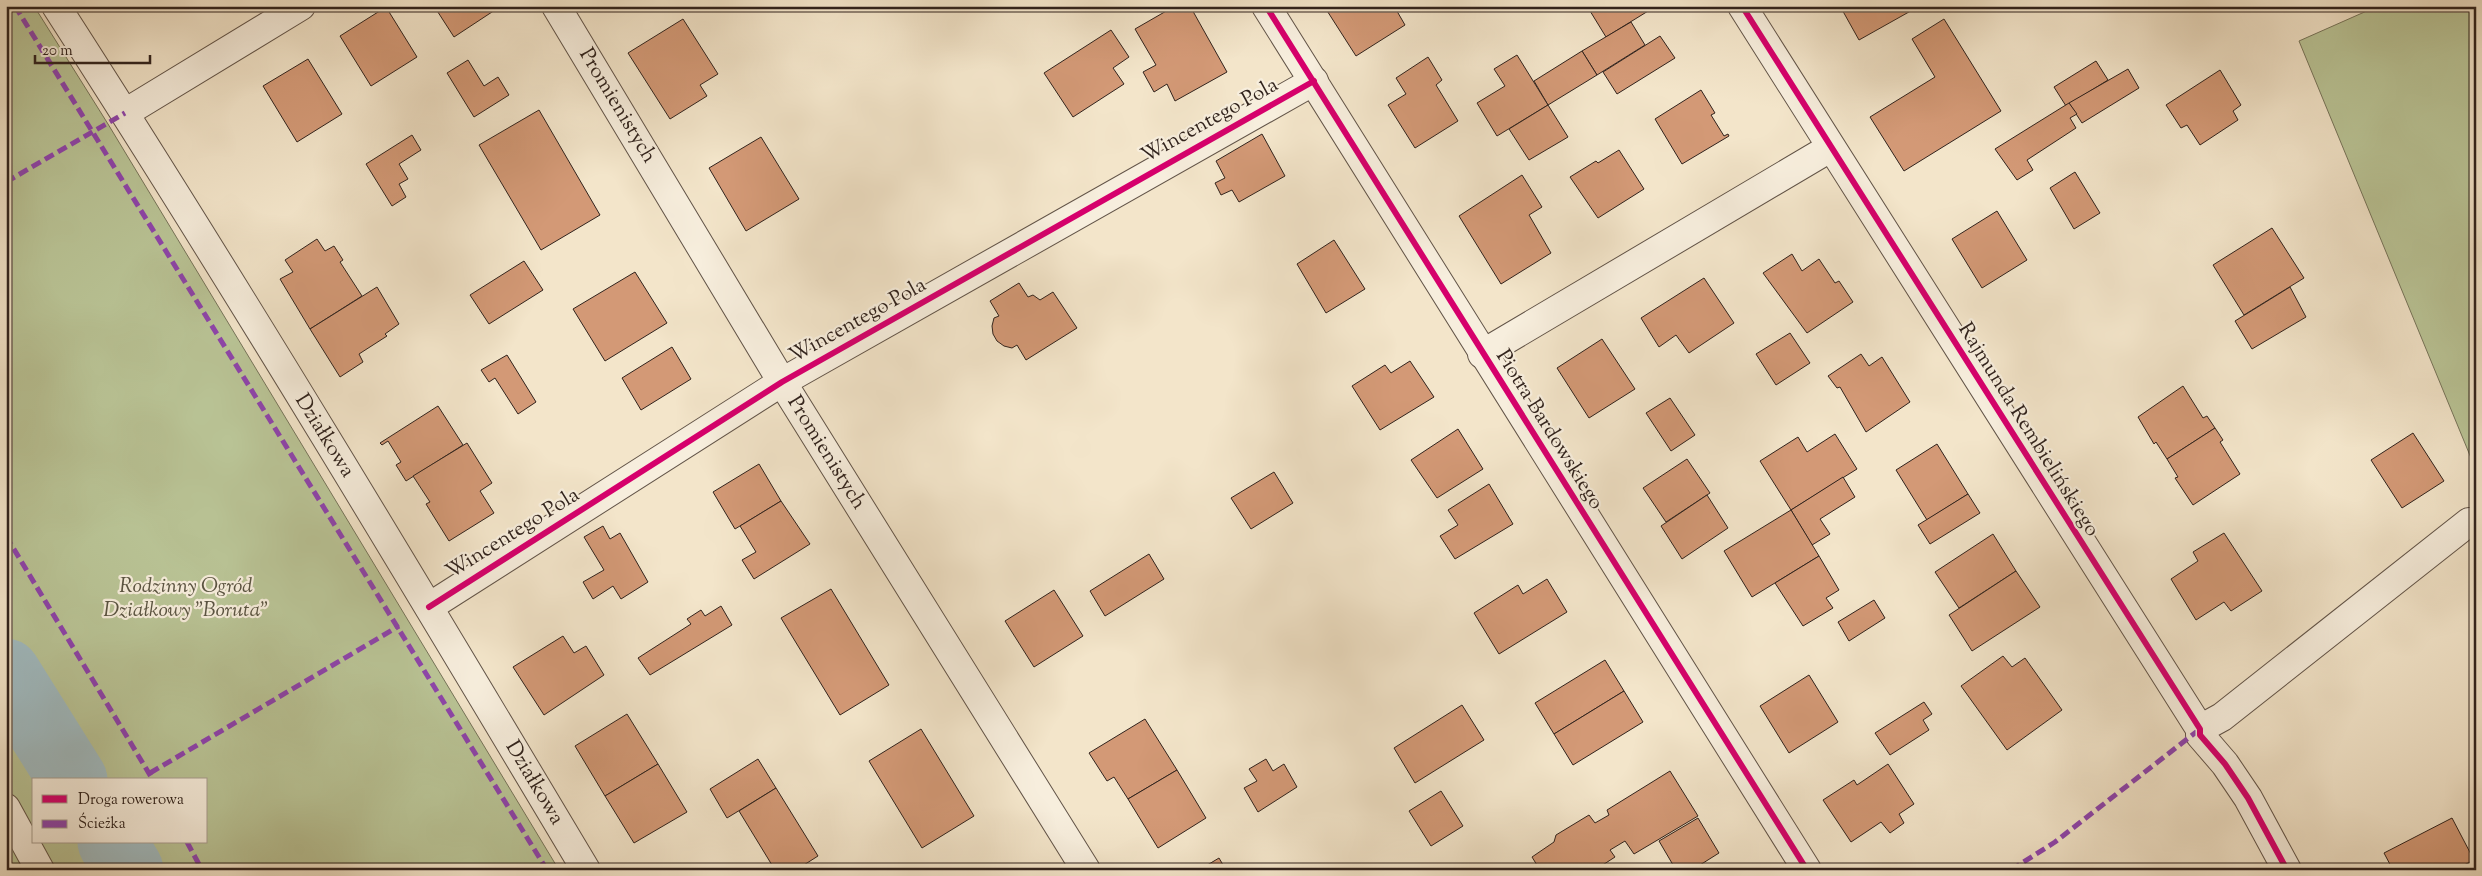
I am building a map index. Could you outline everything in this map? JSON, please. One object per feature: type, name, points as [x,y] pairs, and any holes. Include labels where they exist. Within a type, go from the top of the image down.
[{"type":"street","name":"Działkowa","points":[[56,6],[125,113],[429,607],[586,870]]},
{"type":"street","points":[[125,113],[301,6]]},
{"type":"street","name":"Promienistych","points":[[556,6],[782,382],[1086,870]]},
{"type":"street","name":"Piotra Bardowskiego","points":[[1266,6],[1482,354],[1807,870]]},
{"type":"street","name":"Rajmunda Rembielińskiego","points":[[1742,6],[1830,148],[2200,729],[2200,735],[2225,764],[2248,798],[2287,870]]},
{"type":"street","name":"Wincentego Pola","points":[[429,607],[782,382],[1314,81]]},
{"type":"street","points":[[1482,354],[1830,148]]},
{"type":"street","points":[[2200,729],[2222,717],[2469,522]]},
{"type":"street","points":[[6,808],[40,870]]},
{"type":"green space","name":"Rodzinny Ogród Działkowy \"Boruta\"","points":[[6,6],[34,6],[108,124],[559,870],[6,870]]},
{"type":"green space","points":[[2378,6],[2476,6],[2476,470],[2299,41]]},
{"type":"building","points":[[434,6],[493,6],[495,10],[454,37]]},
{"type":"building","points":[[1175,6],[1190,6],[1227,72],[1175,101],[1167,84],[1154,92],[1143,72],[1156,65],[1135,29]]},
{"type":"building","points":[[1324,6],[1394,6],[1405,25],[1356,56]]},
{"type":"building","points":[[1587,6],[1653,6],[1653,8],[1606,37]]},
{"type":"building","points":[[1840,6],[1915,6],[1916,8],[1859,40]]},
{"type":"building","points":[[386,7],[417,57],[371,86],[340,36]]},
{"type":"building","points":[[683,19],[718,74],[700,85],[707,96],[670,119],[628,53]]},
{"type":"building","points":[[1944,19],[2001,111],[1904,171],[1870,117],[1935,77],[1912,39]]},
{"type":"building","points":[[1631,22],[1645,45],[1597,75],[1582,51]]},
{"type":"building","points":[[1111,30],[1129,57],[1113,68],[1124,84],[1073,117],[1044,73]]},
{"type":"building","points":[[1660,36],[1675,58],[1617,94],[1603,72]]},
{"type":"building","points":[[1582,51],[1597,75],[1548,105],[1534,81]]},
{"type":"building","points":[[1517,55],[1548,105],[1497,136],[1477,103],[1505,86],[1494,69]]},
{"type":"building","points":[[1428,57],[1442,80],[1436,85],[1458,121],[1415,148],[1388,105],[1406,94],[1396,78]]},
{"type":"building","points":[[308,59],[342,114],[297,142],[263,86]]},
{"type":"building","points":[[468,60],[484,86],[498,77],[509,95],[474,117],[447,73]]},
{"type":"building","points":[[2096,61],[2108,80],[2066,106],[2054,87]]},
{"type":"building","points":[[2128,69],[2139,88],[2082,123],[2069,103]]},
{"type":"building","points":[[2220,70],[2241,105],[2233,111],[2238,120],[2200,145],[2187,125],[2181,128],[2166,105]]},
{"type":"building","points":[[1701,90],[1715,113],[1711,115],[1724,136],[1728,134],[1729,136],[1682,164],[1655,119]]},
{"type":"building","points":[[2069,103],[2077,114],[2070,118],[2076,128],[2027,160],[2033,170],[2017,180],[1995,149]]},
{"type":"building","points":[[1548,105],[1568,137],[1529,160],[1509,129]]},
{"type":"building","points":[[539,110],[600,215],[541,250],[479,145]]},
{"type":"building","points":[[1262,134],[1285,176],[1239,202],[1232,190],[1221,195],[1215,183],[1225,178],[1216,161]]},
{"type":"building","points":[[412,135],[421,150],[399,164],[408,179],[399,184],[406,197],[392,206],[366,164]]},
{"type":"building","points":[[761,137],[799,199],[746,231],[709,168]]},
{"type":"building","points":[[1619,150],[1644,189],[1598,218],[1570,177]]},
{"type":"building","points":[[2075,172],[2100,213],[2074,229],[2050,188]]},
{"type":"building","points":[[1522,175],[1542,207],[1529,215],[1551,253],[1501,284],[1459,216]]},
{"type":"building","points":[[1997,211],[2027,260],[1982,288],[1952,239]]},
{"type":"building","points":[[2272,228],[2304,278],[2244,315],[2213,265]]},
{"type":"building","points":[[317,239],[325,251],[334,246],[343,260],[340,262],[362,296],[310,329],[280,279],[293,272],[285,260]]},
{"type":"building","points":[[1334,240],[1365,289],[1326,313],[1297,264]]},
{"type":"building","points":[[1792,254],[1802,271],[1819,259],[1835,283],[1839,281],[1853,302],[1807,333],[1763,273]]},
{"type":"building","points":[[524,261],[543,290],[489,324],[470,295]]},
{"type":"building","points":[[635,272],[667,323],[605,361],[573,309]]},
{"type":"building","points":[[1704,278],[1734,323],[1689,353],[1676,335],[1659,347],[1641,318]]},
{"type":"building","points":[[1019,283],[1028,297],[1033,295],[1040,300],[1053,292],[1077,328],[1026,360],[1017,345],[1012,348],[1004,346],[997,341],[993,334],[992,326],[994,318],[999,316],[990,301]]},
{"type":"building","points":[[377,287],[399,324],[385,334],[387,336],[359,354],[363,362],[340,377],[310,329]]},
{"type":"building","points":[[2290,287],[2306,317],[2252,349],[2235,321]]},
{"type":"building","points":[[1790,333],[1810,363],[1776,385],[1756,354]]},
{"type":"building","points":[[1602,339],[1635,389],[1589,418],[1557,368]]},
{"type":"building","points":[[672,347],[691,379],[641,410],[622,378]]},
{"type":"building","points":[[1861,354],[1869,366],[1882,357],[1910,402],[1866,432],[1840,387],[1837,388],[1828,376]]},
{"type":"building","points":[[507,355],[536,402],[518,414],[495,378],[489,382],[481,370]]},
{"type":"building","points":[[1410,361],[1434,397],[1380,430],[1352,386],[1385,365],[1391,373]]},
{"type":"building","points":[[2183,386],[2203,418],[2207,416],[2215,428],[2167,459],[2156,442],[2154,444],[2138,417]]},
{"type":"building","points":[[1670,398],[1695,435],[1671,451],[1646,413]]},
{"type":"building","points":[[438,406],[463,445],[406,481],[396,465],[401,462],[388,441],[382,445],[380,443]]},
{"type":"building","points":[[2215,428],[2223,440],[2220,442],[2240,474],[2193,505],[2175,478],[2178,477],[2167,459]]},
{"type":"building","points":[[1458,429],[1483,469],[1437,498],[1411,460]]},
{"type":"building","points":[[2413,433],[2444,481],[2402,508],[2371,460]]},
{"type":"building","points":[[1835,434],[1857,469],[1791,510],[1760,461],[1798,437],[1807,452]]},
{"type":"building","points":[[467,443],[492,483],[480,491],[494,513],[449,541],[426,504],[430,502],[413,476]]},
{"type":"building","points":[[1937,444],[1968,494],[1927,520],[1896,470]]},
{"type":"building","points":[[1687,459],[1710,493],[1666,522],[1643,488]]},
{"type":"building","points":[[759,464],[781,501],[735,529],[713,492]]},
{"type":"building","points":[[1274,472],[1293,503],[1251,529],[1231,498]]},
{"type":"building","points":[[1843,477],[1855,497],[1820,519],[1830,534],[1812,545],[1791,510]]},
{"type":"building","points":[[1489,484],[1513,524],[1455,559],[1440,536],[1458,525],[1448,510]]},
{"type":"building","points":[[1968,494],[1980,513],[1930,544],[1918,525]]},
{"type":"building","points":[[1707,495],[1728,528],[1682,559],[1661,526]]},
{"type":"building","points":[[781,501],[810,544],[754,579],[742,560],[756,552],[740,526]]},
{"type":"building","points":[[1791,510],[1819,556],[1752,597],[1724,551]]},
{"type":"building","points":[[603,526],[610,539],[620,533],[648,582],[621,599],[613,586],[593,599],[583,582],[604,570],[584,537]]},
{"type":"building","points":[[2224,533],[2262,591],[2231,611],[2224,602],[2196,620],[2171,579],[2198,561],[2193,552]]},
{"type":"building","points":[[1993,534],[2016,571],[1959,608],[1935,572]]},
{"type":"building","points":[[1149,554],[1164,579],[1105,616],[1090,591]]},
{"type":"building","points":[[1819,556],[1839,590],[1826,598],[1833,608],[1803,626],[1775,583]]},
{"type":"building","points":[[2016,571],[2040,607],[1972,651],[1949,615]]},
{"type":"building","points":[[1547,579],[1567,612],[1499,654],[1474,613],[1518,585],[1523,594]]},
{"type":"building","points":[[831,589],[889,685],[840,715],[781,618]]},
{"type":"building","points":[[1054,590],[1083,636],[1034,667],[1005,621]]},
{"type":"building","points":[[1874,600],[1885,618],[1849,641],[1838,622]]},
{"type":"building","points":[[721,606],[732,625],[650,675],[638,658],[691,624],[687,619],[701,610],[705,616]]},
{"type":"building","points":[[563,636],[574,653],[586,646],[604,675],[544,715],[513,667]]},
{"type":"building","points":[[2003,656],[2012,667],[2025,658],[2062,710],[2007,750],[1961,686]]},
{"type":"building","points":[[1605,660],[1624,691],[1554,734],[1535,703]]},
{"type":"building","points":[[1809,675],[1838,722],[1789,753],[1760,706]]},
{"type":"building","points":[[1624,691],[1643,722],[1573,765],[1554,734]]},
{"type":"building","points":[[1924,702],[1932,714],[1923,720],[1929,730],[1890,755],[1875,733]]},
{"type":"building","points":[[1462,705],[1484,740],[1415,783],[1394,748]]},
{"type":"building","points":[[627,714],[658,764],[605,796],[575,746]]},
{"type":"building","points":[[1145,719],[1177,770],[1128,799],[1114,777],[1107,781],[1089,753]]},
{"type":"building","points":[[921,729],[974,816],[922,848],[869,761]]},
{"type":"building","points":[[758,759],[776,788],[727,818],[710,789]]},
{"type":"building","points":[[1266,759],[1273,771],[1284,764],[1297,787],[1258,812],[1244,788],[1257,781],[1249,769]]},
{"type":"building","points":[[658,764],[687,812],[634,843],[605,796]]},
{"type":"building","points":[[1888,764],[1914,804],[1899,814],[1904,823],[1890,833],[1881,822],[1851,842],[1823,800],[1854,780],[1857,785]]},
{"type":"building","points":[[1177,770],[1206,818],[1158,848],[1128,799]]},
{"type":"building","points":[[1670,771],[1698,816],[1634,854],[1625,841],[1610,850],[1615,857],[1595,870],[1540,870],[1532,857],[1554,842],[1556,835],[1589,815],[1595,823],[1609,815],[1607,810]]},
{"type":"building","points":[[776,788],[818,856],[796,870],[775,870],[739,811]]},
{"type":"building","points":[[1441,791],[1463,826],[1431,846],[1409,811]]},
{"type":"building","points":[[1698,818],[1719,853],[1692,870],[1676,870],[1659,841]]},
{"type":"building","points":[[2452,818],[2474,860],[2464,865],[2466,870],[2393,870],[2384,853]]},
{"type":"building","points":[[1219,858],[1226,870],[1199,870]]},
{"type":"waterway","points":[[6,673],[72,778]]},
{"type":"waterway","points":[[113,844],[129,870]]},
{"type":"marked path","points":[[15,6],[547,870]]},
{"type":"marked path","points":[[6,182],[125,113]]},
{"type":"marked path","points":[[6,536],[152,778]]},
{"type":"marked path","points":[[150,773],[399,626]]},
{"type":"marked path","points":[[2011,870],[2055,842],[2200,729]]},
{"type":"marked path","points":[[188,844],[202,870]]},
{"type":"cycle path","points":[[1266,6],[1807,870]]},
{"type":"cycle path","points":[[1742,6],[2200,729],[2200,735],[2225,764],[2248,798],[2287,870]]},
{"type":"cycle path","points":[[429,607],[782,382],[1314,81]]}]
